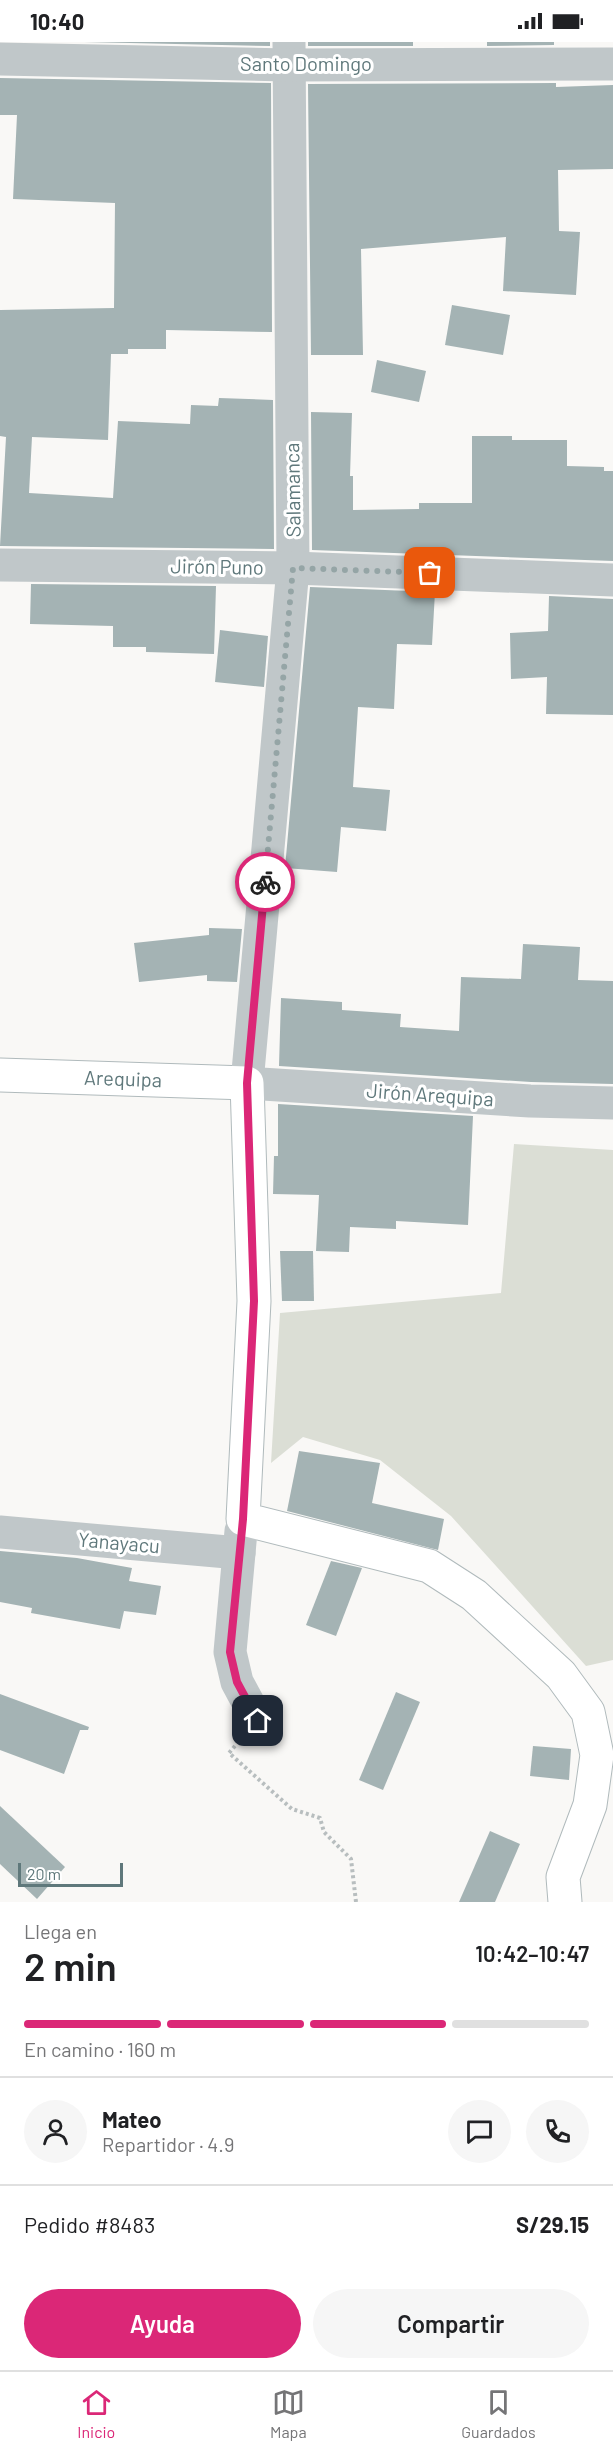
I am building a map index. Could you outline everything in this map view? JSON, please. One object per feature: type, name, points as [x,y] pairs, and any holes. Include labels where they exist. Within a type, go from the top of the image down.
[{"type":"main road","name":"Arequipa","points":[[0,1075],[247,1083]]},
{"type":"main road","name":"Salamanca","points":[[243,1519],[254,1301],[247,1083]]},
{"type":"main road","points":[[243,1519],[429,1566],[474,1595],[561,1676],[588,1712],[597,1755],[590,1805],[563,1877],[565,1902]]},
{"type":"street","name":"Santo Domingo","points":[[0,59],[288,53],[613,64]]},
{"type":"street","name":"Salamanca","points":[[247,1083],[293,568],[288,53]]},
{"type":"street","name":"Jirón Puno","points":[[0,565],[293,568],[613,579]]},
{"type":"street","name":"Jirón Arequipa","points":[[247,1083],[530,1101],[613,1103]]},
{"type":"street","name":"Salamanca","points":[[243,1519],[230,1652],[237,1682],[258,1721]]},
{"type":"street","name":"Yanayacu","points":[[0,1532],[239,1553]]},
{"type":"path","points":[[258,1721],[229,1753],[292,1809],[320,1818],[324,1832],[351,1859],[356,1902]]},
{"type":"shaded area","points":[[514,1144],[613,1150],[613,1660],[586,1666],[451,1516],[380,1460],[303,1437],[271,1463],[280,1313],[501,1293]]},
{"type":"building","points":[[84,42],[270,42],[270,46]]},
{"type":"building","points":[[308,42],[413,42],[413,46],[308,46]]},
{"type":"building","points":[[487,42],[554,42],[554,45],[487,46]]},
{"type":"building","points":[[0,78],[271,83],[272,332],[166,330],[166,349],[128,349],[128,354],[111,354],[108,440],[32,437],[29,493],[113,498],[118,421],[190,424],[191,405],[218,406],[219,398],[273,400],[274,549],[0,546],[6,437],[0,436],[0,310],[114,308],[115,203],[13,199],[17,115],[0,115]]},
{"type":"building","points":[[556,83],[556,87],[613,85],[613,169],[558,170],[559,231],[580,232],[576,295],[503,291],[506,237],[361,249],[363,355],[311,355],[308,84]]},
{"type":"building","points":[[452,305],[510,315],[503,355],[445,345]]},
{"type":"building","points":[[377,360],[426,371],[419,402],[371,392]]},
{"type":"building","points":[[311,412],[352,413],[350,476],[353,476],[353,510],[419,509],[419,503],[472,503],[472,436],[512,436],[512,440],[567,440],[567,466],[604,467],[604,471],[613,471],[613,561],[312,550]]},
{"type":"building","points":[[31,584],[216,586],[214,654],[146,652],[146,647],[113,647],[113,626],[30,624]]},
{"type":"building","points":[[310,587],[435,592],[432,645],[397,644],[394,709],[358,707],[353,787],[390,790],[386,831],[341,827],[337,872],[285,868]]},
{"type":"building","points":[[549,596],[613,599],[613,715],[546,714],[547,677],[511,679],[510,633],[548,631]]},
{"type":"building","points":[[220,630],[268,636],[264,687],[215,682]]},
{"type":"building","points":[[209,928],[242,929],[237,982],[207,981],[207,975],[139,982],[134,943],[209,935]]},
{"type":"building","points":[[523,944],[580,947],[578,980],[613,981],[613,1084],[531,1082],[279,1066],[281,998],[342,1002],[342,1010],[401,1014],[400,1027],[459,1031],[461,977],[521,979]]},
{"type":"building","points":[[278,1104],[473,1116],[468,1225],[396,1221],[396,1229],[350,1227],[349,1252],[316,1251],[319,1195],[273,1194],[274,1156],[278,1156]]},
{"type":"building","points":[[280,1251],[313,1251],[314,1301],[282,1301]]},
{"type":"building","points":[[299,1451],[380,1463],[372,1503],[444,1519],[438,1550],[287,1511]]},
{"type":"building","points":[[0,1551],[77,1558],[132,1568],[129,1581],[161,1586],[156,1615],[124,1611],[120,1629],[31,1613],[32,1608],[0,1602]]},
{"type":"building","points":[[331,1561],[362,1568],[336,1636],[306,1625]]},
{"type":"building","points":[[396,1692],[420,1702],[383,1790],[359,1780]]},
{"type":"building","points":[[0,1694],[89,1727],[88,1730],[80,1730],[64,1774],[0,1750]]},
{"type":"building","points":[[533,1746],[571,1749],[569,1780],[530,1776]]},
{"type":"building","points":[[0,1806],[65,1867],[37,1899],[0,1864]]},
{"type":"building","points":[[490,1831],[520,1844],[495,1902],[459,1902]]},
{"type":"way so far","points":[[265,882],[293,568],[430,573]]},
{"type":"route","points":[[258,1721],[237,1682],[230,1652],[243,1519],[254,1301],[247,1083],[265,882]]}]
